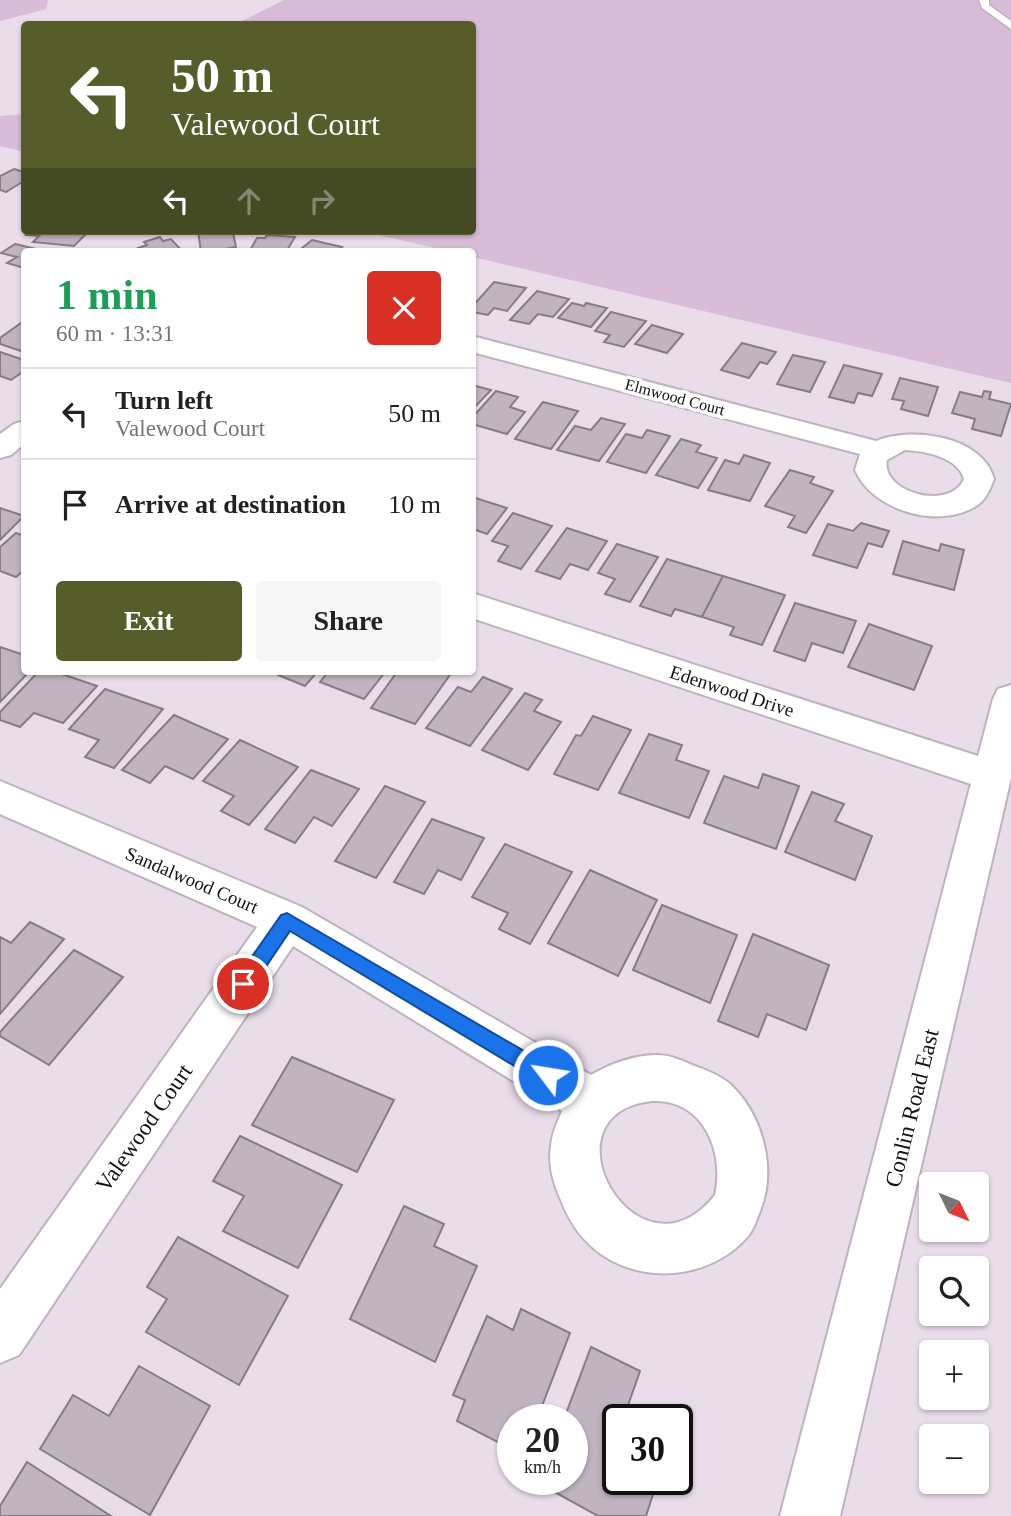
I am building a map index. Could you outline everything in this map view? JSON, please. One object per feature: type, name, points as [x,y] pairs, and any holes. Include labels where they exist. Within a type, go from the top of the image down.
[{"type":"street","name":"Elmwood Court","points":[[476,345],[878,450]]},
{"type":"street","points":[[0,449],[21,432]]},
{"type":"street","points":[[0,449],[21,456]]},
{"type":"street","name":"Edenwood Drive","points":[[476,606],[992,776]]},
{"type":"street","name":"Conlin Road East","points":[[810,1516],[1011,699]]},
{"type":"street","name":"Sandalwood Court","points":[[0,797],[287,920],[595,1104]]},
{"type":"street","name":"Valewood Court","points":[[0,1336],[287,920]]},
{"type":"lane","points":[[984,0],[985,6],[1011,26]]},
{"type":"shaded area","points":[[0,0],[48,0],[46,9],[0,21]]},
{"type":"shaded area","points":[[284,0],[1011,0],[1011,383],[476,258],[476,248],[435,248],[379,235],[476,235],[476,21],[242,21]]},
{"type":"shaded area","points":[[21,114],[21,151],[0,146],[0,116]]},
{"type":"building","points":[[14,169],[21,171],[21,183],[6,192],[0,190],[0,176]]},
{"type":"building","points":[[26,235],[85,235],[74,246],[33,242],[39,236]]},
{"type":"building","points":[[199,235],[233,235],[236,247],[230,248],[200,248]]},
{"type":"building","points":[[267,235],[295,237],[288,248],[251,248],[257,238],[265,238]]},
{"type":"building","points":[[160,237],[163,241],[171,239],[179,248],[138,248],[147,245],[144,242]]},
{"type":"building","points":[[312,240],[342,247],[341,248],[302,248]]},
{"type":"building","points":[[15,244],[32,248],[21,248],[21,267],[7,263],[17,257],[1,253]]},
{"type":"building","points":[[494,282],[526,288],[507,311],[494,308],[488,315],[476,313],[476,302]]},
{"type":"building","points":[[537,291],[569,299],[553,317],[538,314],[529,324],[510,320]]},
{"type":"building","points":[[572,303],[607,308],[591,327],[558,318]]},
{"type":"building","points":[[611,312],[646,321],[624,347],[604,342],[610,335],[595,331]]},
{"type":"building","points":[[21,323],[21,351],[0,344],[0,338]]},
{"type":"building","points":[[652,325],[683,334],[667,353],[635,344]]},
{"type":"building","points":[[742,343],[776,352],[767,364],[760,362],[749,378],[721,370]]},
{"type":"building","points":[[0,352],[21,359],[21,373],[11,380],[0,376]]},
{"type":"building","points":[[793,355],[825,362],[810,392],[777,384]]},
{"type":"building","points":[[844,365],[882,374],[872,396],[858,393],[854,403],[829,397]]},
{"type":"building","points":[[900,378],[938,387],[928,416],[901,409],[904,401],[892,399]]},
{"type":"building","points":[[476,386],[491,390],[476,406]]},
{"type":"building","points":[[496,391],[518,397],[510,407],[525,412],[507,434],[476,425],[476,414]]},
{"type":"building","points":[[984,391],[991,392],[989,399],[1011,404],[1001,436],[972,429],[975,419],[952,413],[960,392],[982,397]]},
{"type":"building","points":[[543,402],[578,411],[551,449],[515,439]]},
{"type":"building","points":[[601,418],[625,424],[599,461],[557,450],[575,426],[591,430]]},
{"type":"building","points":[[647,430],[670,436],[646,473],[607,462],[626,434],[642,438]]},
{"type":"building","points":[[681,439],[701,445],[696,452],[717,458],[698,488],[656,475]]},
{"type":"building","points":[[744,455],[770,463],[750,501],[708,490],[725,460],[739,464]]},
{"type":"building","points":[[790,470],[814,477],[810,483],[833,491],[806,533],[788,527],[795,516],[765,506]]},
{"type":"building","points":[[476,498],[507,508],[487,534],[476,530]]},
{"type":"building","points":[[0,508],[21,515],[21,519],[0,540]]},
{"type":"building","points":[[513,513],[552,526],[521,569],[498,561],[508,546],[492,541]]},
{"type":"building","points":[[861,523],[889,531],[882,547],[868,543],[857,568],[813,555],[828,524],[853,531]]},
{"type":"building","points":[[567,528],[607,541],[588,570],[570,564],[560,579],[536,571]]},
{"type":"building","points":[[16,533],[21,535],[21,573],[16,577],[0,571],[0,547]]},
{"type":"building","points":[[903,541],[939,551],[941,544],[964,550],[954,590],[893,574]]},
{"type":"building","points":[[617,544],[658,557],[630,602],[605,594],[615,579],[598,573]]},
{"type":"building","points":[[667,559],[723,576],[702,617],[675,609],[671,616],[640,606]]},
{"type":"building","points":[[723,576],[785,595],[762,645],[730,635],[734,627],[702,617]]},
{"type":"building","points":[[795,603],[856,621],[843,653],[812,643],[805,661],[774,651]]},
{"type":"building","points":[[869,624],[932,646],[914,690],[848,667]]},
{"type":"building","points":[[0,647],[21,654],[21,675],[26,675],[0,702]]},
{"type":"building","points":[[35,675],[65,675],[97,686],[63,723],[34,713],[20,727],[0,720],[0,712]]},
{"type":"building","points":[[278,675],[314,675],[305,686]]},
{"type":"building","points":[[326,675],[383,675],[364,699],[320,682]]},
{"type":"building","points":[[395,675],[450,675],[415,724],[371,708]]},
{"type":"building","points":[[483,677],[512,689],[470,746],[426,728],[458,687],[471,692]]},
{"type":"building","points":[[105,689],[163,709],[114,768],[85,757],[99,740],[69,729]]},
{"type":"building","points":[[525,693],[542,700],[534,711],[561,722],[528,770],[482,750]]},
{"type":"building","points":[[174,715],[228,739],[193,779],[165,766],[150,783],[122,770]]},
{"type":"building","points":[[593,716],[631,730],[598,790],[554,774],[576,735],[581,736]]},
{"type":"building","points":[[649,734],[682,745],[676,760],[709,771],[689,818],[619,793]]},
{"type":"building","points":[[240,740],[298,767],[249,825],[221,811],[234,796],[203,781]]},
{"type":"building","points":[[311,770],[359,789],[332,826],[314,817],[295,843],[265,829]]},
{"type":"building","points":[[763,774],[799,786],[776,849],[704,823],[724,776],[758,788]]},
{"type":"building","points":[[385,786],[425,802],[376,878],[335,861]]},
{"type":"building","points":[[812,792],[844,804],[835,821],[872,836],[855,880],[785,852]]},
{"type":"building","points":[[432,819],[484,838],[461,880],[438,870],[424,894],[394,882]]},
{"type":"building","points":[[505,844],[572,872],[530,944],[499,929],[508,913],[472,897]]},
{"type":"building","points":[[590,870],[657,900],[618,976],[548,943]]},
{"type":"building","points":[[662,905],[737,935],[710,1003],[633,970]]},
{"type":"building","points":[[30,922],[64,939],[0,1014],[0,937],[11,943]]},
{"type":"building","points":[[753,934],[829,965],[806,1030],[767,1014],[758,1037],[718,1021]]},
{"type":"building","points":[[74,950],[123,977],[49,1065],[0,1036],[0,1032]]},
{"type":"building","points":[[292,1057],[394,1100],[357,1172],[252,1125]]},
{"type":"building","points":[[240,1136],[342,1185],[298,1268],[223,1231],[244,1196],[213,1181]]},
{"type":"building","points":[[404,1206],[444,1224],[434,1246],[477,1266],[435,1362],[350,1319]]},
{"type":"building","points":[[178,1237],[288,1296],[239,1385],[146,1332],[167,1299],[147,1287]]},
{"type":"building","points":[[521,1309],[570,1333],[543,1404],[497,1404],[497,1442],[457,1421],[465,1400],[453,1395],[487,1316],[513,1330]]},
{"type":"building","points":[[591,1347],[640,1371],[628,1404],[602,1404],[602,1495],[653,1495],[646,1516],[598,1516],[560,1495],[588,1495],[588,1404],[570,1404]]},
{"type":"building","points":[[139,1366],[210,1406],[150,1515],[40,1449],[73,1395],[109,1416]]},
{"type":"building","points":[[27,1462],[111,1516],[0,1516],[0,1506]]},
{"type":"route","points":[[243,984],[287,920],[548,1075]]}]
